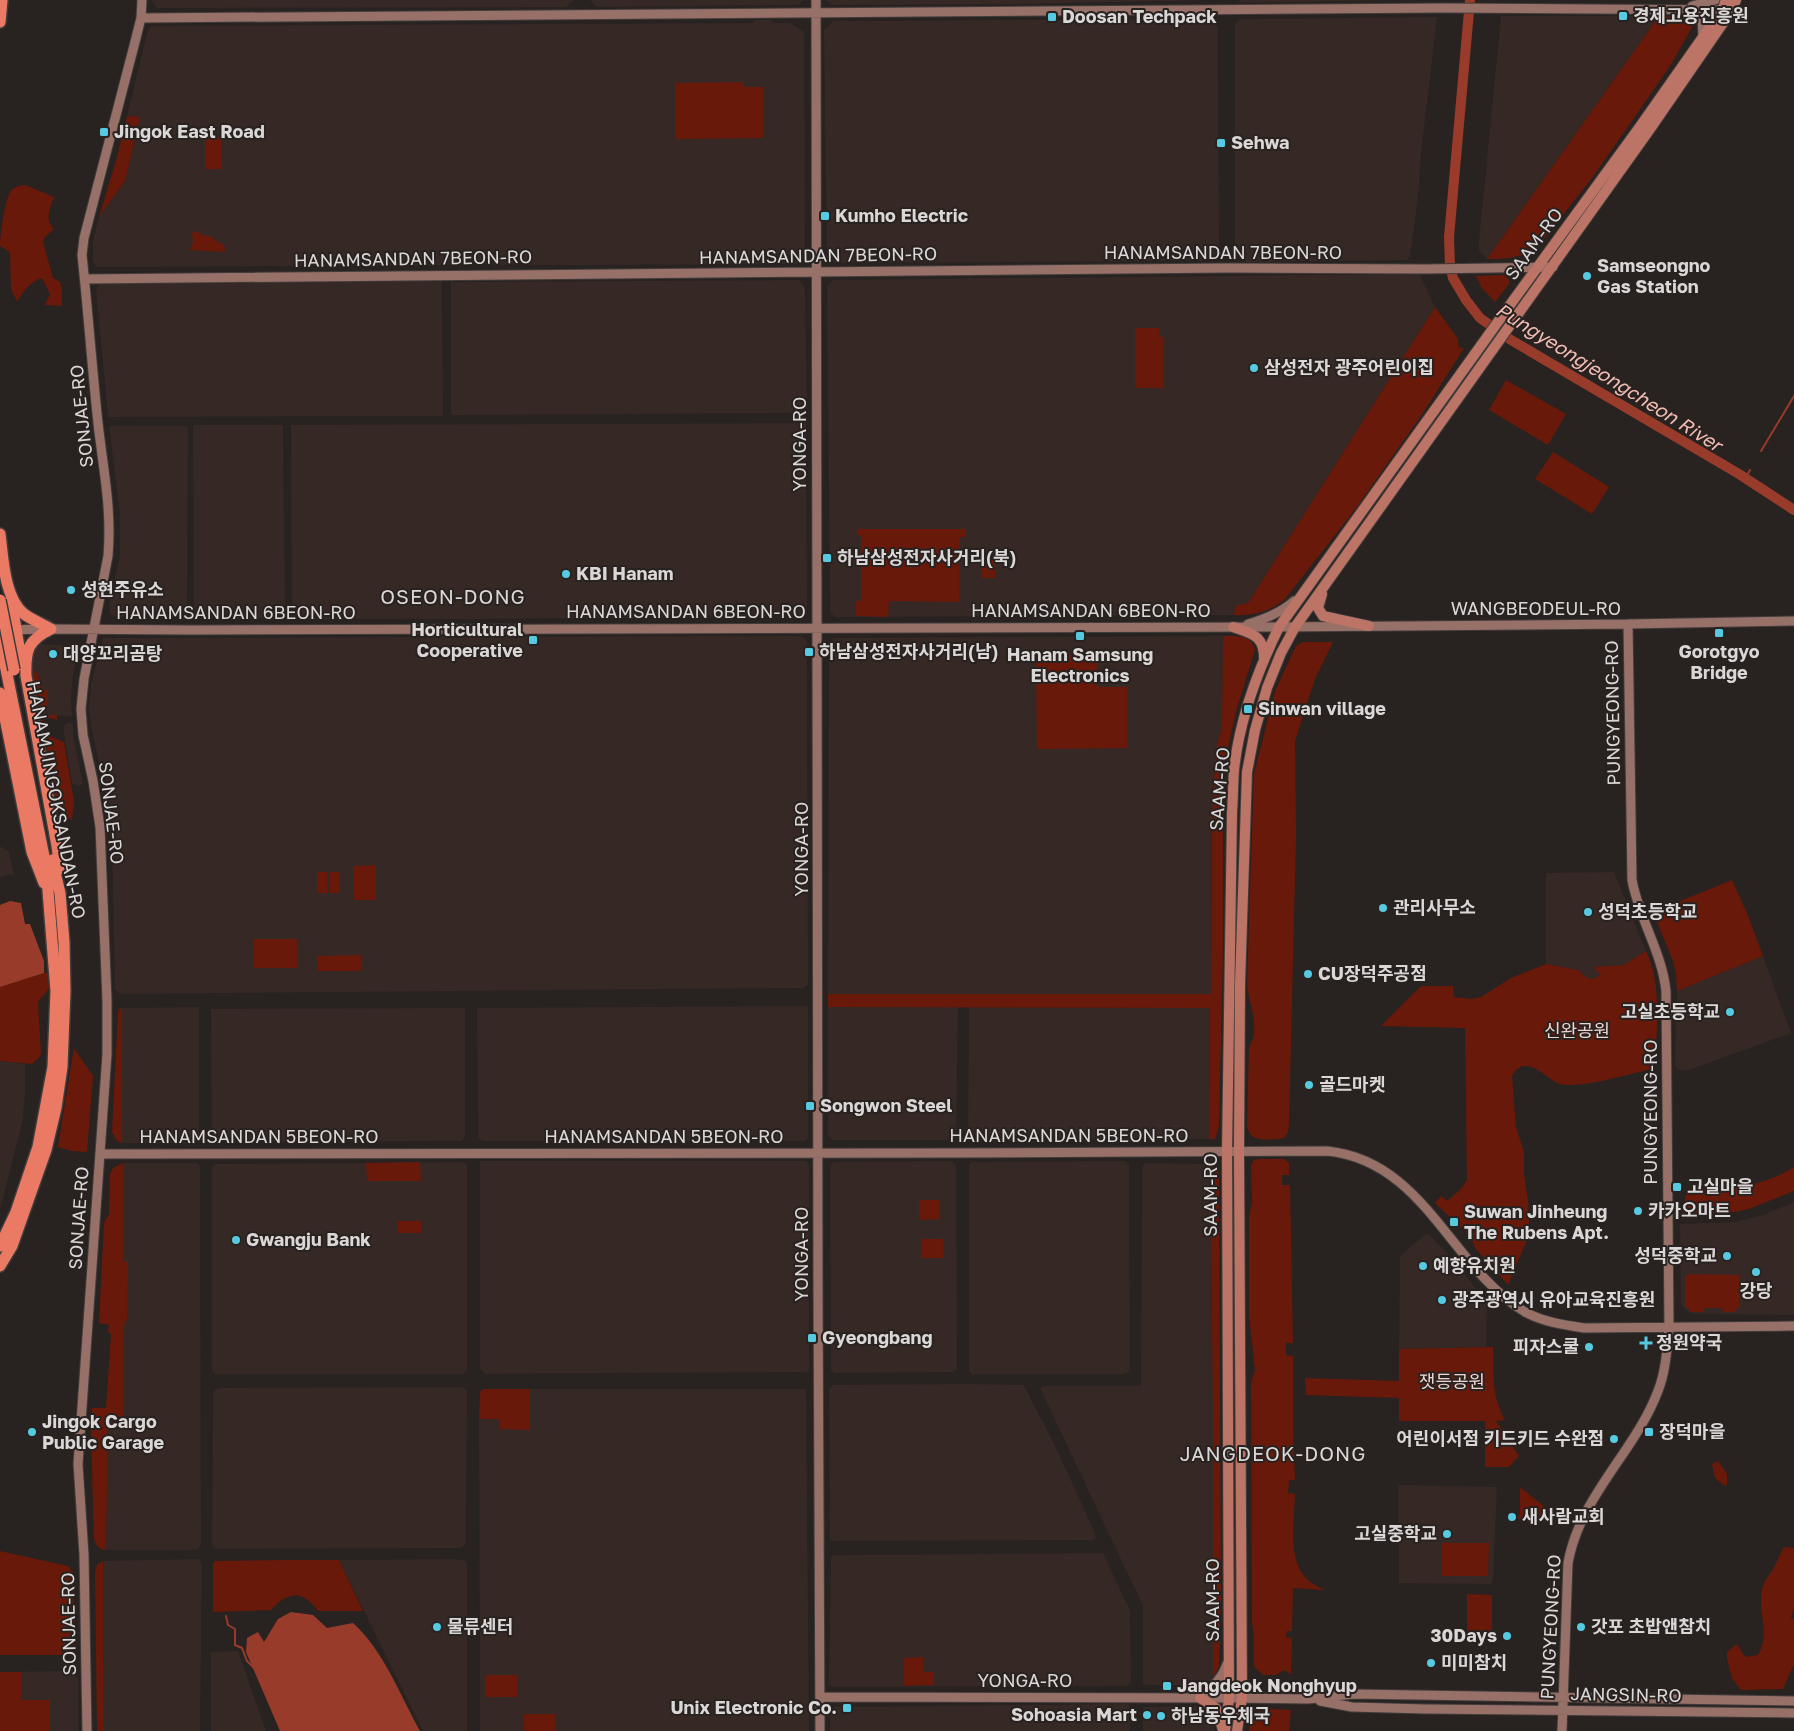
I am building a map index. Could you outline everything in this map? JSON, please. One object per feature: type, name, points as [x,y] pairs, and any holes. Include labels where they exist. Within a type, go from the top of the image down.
[{"type":"highway","points":[[0,22],[2,0]]},
{"type":"highway","points":[[0,534],[21,662],[26,676]]},
{"type":"highway","points":[[9,589],[24,614],[51,629]]},
{"type":"highway","name":"HANAMJINGOKSANDAN-RO","points":[[0,600],[10,670],[50,848],[46,866],[54,893],[54,941],[61,991],[53,1066],[38,1148],[3,1245],[0,1266]]},
{"type":"highway","points":[[50,848],[25,657],[31,643],[38,636],[51,629]]},
{"type":"highway","name":"HANAMJINGOKSANDAN-RO","points":[[0,640],[10,670]]},
{"type":"highway","points":[[0,693],[32,852],[54,893]]},
{"type":"highway","points":[[0,1276],[9,1257],[3,1245]]},
{"type":"main road","name":"SAAM-RO","points":[[1224,1731],[1229,1698],[1230,1655],[1227,1151],[1234,770],[1243,727],[1255,685],[1264,659],[1279,627],[1703,38],[1727,7],[1736,0]]},
{"type":"main road","name":"SAAM-RO","points":[[1237,1731],[1242,1698],[1240,984],[1247,772],[1255,730],[1267,688],[1281,652],[1295,627],[1553,267],[1727,7]]},
{"type":"main road","points":[[1324,588],[1318,606],[1321,614],[1369,626]]},
{"type":"main road","points":[[1233,627],[1259,638],[1264,648],[1264,659]]},
{"type":"main road","points":[[1200,1698],[1216,1708],[1224,1731]]},
{"type":"street","name":"SONJAE-RO","points":[[87,1731],[84,1555],[78,1464],[107,1054],[107,1010],[100,827],[93,780],[83,735],[81,709],[84,679],[108,556],[110,512],[98,423],[82,255],[84,238],[118,113],[141,18],[142,0]]},
{"type":"street","name":"YONGA-RO","points":[[816,0],[820,1731]]},
{"type":"street","points":[[1675,10],[1715,0]]},
{"type":"street","points":[[141,18],[1447,8],[1675,10],[1727,7]]},
{"type":"street","points":[[1675,10],[1700,16],[1703,22],[1703,38]]},
{"type":"street","name":"HANAMSANDAN 7BEON-RO","points":[[84,279],[1228,268],[1426,269],[1553,267]]},
{"type":"street","points":[[1233,627],[1259,621],[1285,610],[1304,593]]},
{"type":"street","name":"WANGBEODEUL-RO","points":[[1279,627],[1794,621]]},
{"type":"street","name":"PUNGYEONG-RO","points":[[1562,1731],[1568,1563],[1571,1547],[1579,1525],[1589,1506],[1654,1400],[1662,1378],[1669,1327],[1666,991],[1660,960],[1638,907],[1632,880],[1628,624]]},
{"type":"street","name":"HANAMSANDAN 6BEON-RO","points":[[0,630],[1279,627]]},
{"type":"street","name":"HANAMSANDAN 5BEON-RO","points":[[100,1154],[1240,1150],[1337,1152],[1357,1157],[1378,1167],[1401,1183],[1417,1198],[1475,1268],[1500,1294],[1533,1316],[1550,1322],[1584,1328],[1794,1326]]},
{"type":"street","points":[[1200,1698],[1218,1682],[1230,1655]]},
{"type":"street","name":"JANGSIN-RO","points":[[1229,1698],[1308,1699],[1354,1694],[1794,1701]]},
{"type":"street","name":"YONGA-RO","points":[[820,1697],[1229,1698]]},
{"type":"street","name":"JANGSIN-RO","points":[[1308,1699],[1352,1706],[1794,1713]]},
{"type":"shaded area","points":[[151,0],[573,1],[566,7],[156,8]]},
{"type":"shaded area","points":[[590,0],[803,0],[799,5],[596,7]]},
{"type":"shaded area","points":[[826,0],[1214,0],[831,5]]},
{"type":"shaded area","points":[[1239,0],[1392,0],[1241,3]]},
{"type":"shaded area","points":[[1501,16],[1659,16],[1487,259],[1479,250],[1479,241]]},
{"type":"shaded area","points":[[1437,17],[1421,154],[1418,199],[1410,256],[1407,260],[1246,262],[1235,251],[1235,24],[1240,19]]},
{"type":"shaded area","points":[[1211,19],[1218,28],[1219,256],[1215,261],[834,263],[827,257],[824,30],[833,21]]},
{"type":"shaded area","points":[[754,20],[790,23],[804,32],[805,258],[800,264],[97,267],[93,262],[93,240],[99,217],[125,181],[140,117],[127,116],[148,29],[151,26],[754,23]]},
{"type":"shaded area","points":[[1419,274],[1435,307],[1248,603],[1235,607],[1234,615],[835,617],[830,612],[827,286],[833,280]]},
{"type":"shaded area","points":[[799,280],[805,288],[807,413],[452,415],[451,413],[451,282]]},
{"type":"shaded area","points":[[442,281],[443,416],[108,416],[96,290],[100,284]]},
{"type":"shaded area","points":[[806,423],[807,610],[802,616],[292,619],[291,425]]},
{"type":"shaded area","points":[[193,425],[283,425],[285,619],[194,618]]},
{"type":"shaded area","points":[[109,426],[186,426],[188,429],[187,616],[115,617],[110,613],[109,605],[120,556],[120,513]]},
{"type":"shaded area","points":[[801,636],[807,641],[808,984],[803,988],[120,994],[115,989],[112,839],[104,782],[89,710],[91,683],[103,638]]},
{"type":"shaded area","points":[[1223,636],[1222,728],[1215,759],[1212,823],[1211,994],[828,994],[829,643],[834,638]]},
{"type":"shaded area","points":[[36,644],[77,646],[79,650],[73,674],[72,716],[42,715],[42,706],[47,706],[47,690],[41,690],[38,674],[32,669],[31,655]]},
{"type":"shaded area","points":[[67,723],[73,725],[73,736],[83,784],[79,786],[72,783],[64,734],[64,726]]},
{"type":"shaded area","points":[[0,846],[9,852],[14,874],[0,877]]},
{"type":"shaded area","name":"성덕초등학교","points":[[1614,872],[1646,951],[1625,965],[1595,967],[1600,975],[1594,979],[1587,978],[1578,970],[1546,964],[1546,873]]},
{"type":"shaded area","points":[[10,901],[21,903],[25,924],[30,924],[44,961],[44,973],[0,987],[0,905]]},
{"type":"shaded area","name":"고실초등학교","points":[[1763,956],[1791,1033],[1686,1071],[1679,1070],[1675,1066],[1677,991]]},
{"type":"shaded area","points":[[808,1006],[808,1138],[805,1141],[483,1141],[478,1138],[477,1008]]},
{"type":"shaded area","points":[[199,1007],[199,1140],[196,1143],[122,1143],[122,1008]]},
{"type":"shaded area","points":[[828,1007],[958,1007],[956,1135],[953,1140],[833,1140],[828,1136]]},
{"type":"shaded area","points":[[969,1007],[1210,1008],[1209,1139],[972,1139],[968,1135]]},
{"type":"shaded area","points":[[465,1008],[465,1137],[461,1141],[218,1142],[212,1136],[211,1009]]},
{"type":"shaded area","points":[[0,1061],[25,1064],[25,1096],[22,1123],[0,1210]]},
{"type":"shaded area","points":[[480,1161],[806,1161],[809,1164],[809,1370],[806,1372],[485,1374],[480,1368]]},
{"type":"shaded area","points":[[952,1161],[956,1165],[957,1369],[953,1372],[834,1373],[831,1370],[830,1166],[833,1162]]},
{"type":"shaded area","points":[[1125,1161],[1129,1165],[1130,1371],[1125,1374],[972,1374],[969,1371],[969,1164],[972,1162]]},
{"type":"shaded area","points":[[464,1162],[467,1165],[467,1371],[463,1374],[215,1374],[212,1371],[212,1167],[215,1164]]},
{"type":"shaded area","points":[[123,1163],[197,1163],[200,1166],[201,1545],[197,1550],[106,1550],[108,1425],[124,1425],[124,1326],[127,1319],[127,1262],[123,1262]]},
{"type":"shaded area","points":[[1146,1163],[1210,1164],[1213,1401],[1213,1678],[1212,1681],[1203,1685],[1145,1685],[1143,1683],[1143,1606],[1040,1388],[1043,1386],[1141,1386],[1142,1167]]},
{"type":"shaded area","name":"성덕중학교","points":[[1794,1202],[1794,1315],[1696,1314],[1686,1310],[1681,1304],[1680,1224],[1735,1222],[1763,1215]]},
{"type":"shaded area","name":"광주광역시 유아교육진흥원","points":[[1427,1233],[1452,1258],[1487,1303],[1486,1347],[1399,1349],[1400,1258],[1403,1253]]},
{"type":"shaded area","points":[[832,1385],[1024,1385],[1059,1454],[1095,1533],[1096,1537],[1094,1540],[831,1541],[829,1390]]},
{"type":"shaded area","points":[[463,1387],[467,1391],[466,1544],[461,1548],[216,1549],[212,1545],[213,1393],[215,1390],[220,1388]]},
{"type":"shaded area","points":[[483,1389],[806,1389],[809,1731],[480,1731],[479,1419],[480,1392]]},
{"type":"shaded area","name":"고실중학교","points":[[1398,1485],[1497,1487],[1493,1581],[1491,1584],[1399,1583]]},
{"type":"shaded area","points":[[1103,1553],[1130,1611],[1131,1682],[1127,1686],[833,1687],[829,1684],[831,1558],[833,1555]]},
{"type":"shaded area","points":[[198,1559],[202,1564],[200,1731],[104,1731],[103,1561]]},
{"type":"shaded area","points":[[455,1559],[466,1561],[467,1565],[467,1731],[423,1731],[339,1560]]},
{"type":"shaded area","points":[[291,1612],[313,1615],[327,1628],[353,1623],[364,1634],[383,1660],[420,1731],[280,1731],[246,1652],[247,1638],[258,1632],[264,1642],[278,1619]]},
{"type":"shaded area","points":[[238,1651],[266,1731],[211,1731],[211,1652]]},
{"type":"shaded area","points":[[65,1671],[75,1675],[78,1679],[78,1731],[0,1731],[0,1672]]},
{"type":"shaded area","points":[[1130,1705],[1130,1731],[830,1731],[830,1710],[834,1707]]},
{"type":"shaded area","points":[[1199,1706],[1209,1710],[1215,1725],[1214,1731],[1143,1731],[1143,1709],[1145,1707]]},
{"type":"green space","points":[[1659,16],[1687,16],[1696,20],[1672,63],[1592,178],[1535,250],[1511,258],[1487,259]]},
{"type":"green space","points":[[742,82],[744,87],[763,87],[763,138],[675,139],[675,83]]},
{"type":"green space","points":[[127,116],[140,117],[125,181],[99,217],[117,157]]},
{"type":"green space","points":[[205,137],[221,137],[222,169],[205,169]]},
{"type":"green space","points":[[25,185],[54,197],[49,222],[54,229],[45,237],[43,242],[53,278],[60,282],[62,306],[45,305],[50,294],[42,278],[27,287],[17,302],[11,289],[10,252],[0,246],[2,226],[11,191],[17,186]]},
{"type":"green space","points":[[197,231],[224,244],[225,252],[189,250],[193,243],[192,233]]},
{"type":"green space","points":[[1505,275],[1509,280],[1509,284],[1495,302],[1482,288],[1476,276]]},
{"type":"green space","points":[[1435,307],[1458,339],[1459,348],[1464,348],[1423,413],[1354,511],[1285,599],[1261,612],[1248,615],[1234,615],[1235,606],[1248,603]]},
{"type":"green space","points":[[1135,328],[1159,328],[1159,337],[1164,337],[1164,388],[1135,388]]},
{"type":"green space","points":[[1506,380],[1566,414],[1548,445],[1489,410]]},
{"type":"green space","points":[[1553,452],[1609,487],[1592,514],[1535,479]]},
{"type":"green space","points":[[858,529],[965,529],[965,537],[960,537],[959,602],[889,601],[888,617],[856,616],[856,601],[861,601],[861,536],[858,535]]},
{"type":"green space","points":[[982,555],[995,555],[995,578],[981,578]]},
{"type":"green space","points":[[1223,636],[1243,637],[1251,641],[1255,650],[1237,708],[1223,779],[1223,947],[1219,1126],[1215,1139],[1209,1139],[1210,1008],[828,1007],[828,994],[1211,994],[1212,823],[1215,759],[1222,728]]},
{"type":"green space","points":[[1302,642],[1333,642],[1315,679],[1295,741],[1296,837],[1288,1132],[1284,1138],[1258,1139],[1251,1135],[1247,1127],[1249,1047],[1254,1033],[1247,985],[1254,774],[1275,691],[1296,646]]},
{"type":"green space","points":[[1036,655],[1098,655],[1098,687],[1127,687],[1127,748],[1037,749]]},
{"type":"green space","points":[[32,669],[38,674],[41,690],[48,690],[48,706],[42,706],[42,715],[57,715],[57,720],[51,718],[44,719],[42,724],[48,734],[64,742],[74,801],[72,820],[64,816],[57,797],[51,792],[30,674]]},
{"type":"green space","points":[[376,865],[376,900],[354,900],[354,866]]},
{"type":"green space","points":[[317,872],[327,872],[327,893],[317,893]]},
{"type":"green space","points":[[330,872],[340,872],[340,893],[330,893]]},
{"type":"green space","points":[[1732,880],[1763,956],[1677,991],[1673,961],[1653,912]]},
{"type":"green space","points":[[254,939],[297,939],[297,968],[254,968]]},
{"type":"green space","name":"신완공원","points":[[1646,951],[1655,979],[1657,993],[1655,1068],[1621,1077],[1569,1085],[1560,1084],[1529,1066],[1517,1069],[1512,1076],[1516,1127],[1524,1152],[1524,1174],[1529,1225],[1526,1242],[1508,1285],[1475,1248],[1471,1237],[1435,1203],[1441,1196],[1447,1201],[1461,1189],[1467,1180],[1465,1028],[1381,1026],[1421,986],[1453,986],[1454,997],[1471,999],[1481,997],[1511,978],[1546,964],[1578,970],[1587,978],[1594,979],[1600,975],[1594,967],[1624,965]]},
{"type":"green space","points":[[361,955],[361,971],[318,971],[317,956]]},
{"type":"green space","points":[[48,973],[49,989],[38,1002],[41,1054],[32,1064],[0,1061],[0,987]]},
{"type":"green space","points":[[122,1008],[122,1143],[117,1141],[112,1132],[118,1013],[119,1009]]},
{"type":"green space","points":[[74,1048],[93,1076],[87,1152],[72,1151],[58,1147]]},
{"type":"green space","points":[[1284,1159],[1289,1163],[1289,1175],[1282,1175],[1282,1185],[1290,1185],[1293,1343],[1286,1343],[1286,1355],[1293,1356],[1295,1480],[1289,1480],[1288,1493],[1295,1494],[1293,1536],[1297,1563],[1303,1574],[1312,1583],[1326,1590],[1293,1588],[1292,1631],[1287,1631],[1286,1637],[1292,1638],[1291,1674],[1284,1670],[1276,1675],[1264,1675],[1254,1665],[1252,1623],[1251,1383],[1255,1370],[1249,1316],[1249,1217],[1252,1202],[1251,1165],[1254,1160]]},
{"type":"green space","points":[[420,1162],[421,1181],[367,1181],[366,1163]]},
{"type":"green space","points":[[123,1163],[123,1262],[128,1262],[127,1319],[124,1326],[124,1425],[108,1425],[106,1550],[98,1547],[94,1539],[92,1408],[106,1408],[111,1334],[108,1332],[109,1325],[99,1323],[104,1223],[109,1214],[110,1174],[113,1168]]},
{"type":"green space","points":[[1210,1164],[1217,1168],[1219,1174],[1221,1596],[1219,1666],[1213,1678],[1213,1401]]},
{"type":"green space","points":[[1794,1167],[1794,1191],[1749,1209],[1734,1212],[1682,1214],[1687,1189],[1742,1186],[1768,1180]]},
{"type":"green space","points":[[919,1200],[939,1200],[939,1219],[919,1220]]},
{"type":"green space","points":[[398,1221],[421,1221],[421,1233],[398,1233]]},
{"type":"green space","points":[[922,1239],[943,1239],[943,1258],[922,1258]]},
{"type":"green space","points":[[1688,1274],[1739,1275],[1739,1308],[1736,1308],[1736,1312],[1723,1312],[1722,1308],[1703,1308],[1703,1312],[1690,1312],[1690,1309],[1685,1306],[1685,1277]]},
{"type":"green space","name":"잿등공원","points":[[1493,1347],[1495,1393],[1505,1420],[1496,1421],[1519,1456],[1509,1467],[1485,1467],[1485,1421],[1399,1421],[1399,1398],[1306,1395],[1305,1378],[1399,1381],[1399,1349]]},
{"type":"green space","points":[[483,1389],[530,1389],[530,1430],[500,1429],[500,1419],[479,1419],[480,1392]]},
{"type":"green space","points":[[1718,1461],[1727,1474],[1727,1485],[1725,1486],[1715,1478],[1712,1464]]},
{"type":"green space","points":[[1520,1487],[1545,1507],[1539,1523],[1537,1520],[1518,1519],[1520,1512]]},
{"type":"green space","points":[[1442,1543],[1489,1543],[1488,1576],[1442,1576]]},
{"type":"green space","points":[[1784,1547],[1794,1548],[1794,1608],[1791,1618],[1794,1619],[1794,1664],[1783,1689],[1741,1690],[1732,1678],[1727,1652],[1737,1644],[1746,1657],[1758,1655],[1764,1638],[1761,1604],[1763,1586]]},
{"type":"green space","points":[[0,1551],[68,1566],[73,1572],[75,1650],[69,1655],[0,1655]]},
{"type":"green space","points":[[339,1560],[363,1611],[318,1611],[307,1599],[295,1596],[283,1599],[271,1610],[213,1612],[213,1564],[215,1561]]},
{"type":"green space","points":[[103,1561],[104,1731],[97,1731],[95,1572],[97,1565]]},
{"type":"green space","points":[[1467,1594],[1492,1595],[1492,1635],[1467,1635]]},
{"type":"green space","points":[[923,1657],[923,1672],[934,1672],[934,1685],[904,1686],[904,1658]]},
{"type":"green space","points":[[0,1672],[21,1672],[21,1700],[50,1700],[50,1731],[0,1731]]},
{"type":"green space","points":[[485,1675],[517,1675],[517,1697],[485,1697]]},
{"type":"green space","points":[[1260,1710],[1291,1710],[1289,1731],[1249,1731],[1251,1717]]},
{"type":"green space","points":[[524,1714],[555,1714],[555,1731],[524,1731]]},
{"type":"waterway","name":"Pungyeongjeongcheon River","points":[[1470,0],[1449,237],[1450,267],[1453,278],[1466,300],[1480,318],[1511,340],[1739,474],[1794,510]]},
{"type":"waterway","points":[[1761,451],[1794,396]]},
{"type":"waterway","points":[[1745,479],[1750,470]]},
{"type":"waterway","points":[[226,1616],[228,1625],[235,1629],[235,1645],[242,1648],[247,1661],[253,1667]]},
{"type":"place","name":"경제고용진흥원","points":[[1623,16]]},
{"type":"place","name":"Doosan Techpack","points":[[1052,17]]},
{"type":"place","name":"Jingok East Road","points":[[104,132]]},
{"type":"place","name":"Sehwa","points":[[1221,143]]},
{"type":"place","name":"Kumho Electric","points":[[825,216]]},
{"type":"place","name":"Samseongno Gas Station","points":[[1587,276]]},
{"type":"place","name":"삼성전자 광주어린이집","points":[[1254,368]]},
{"type":"place","name":"하남삼성전자사거리(북)","points":[[827,558]]},
{"type":"place","name":"KBI Hanam","points":[[566,574]]},
{"type":"place","name":"성현주유소","points":[[71,590]]},
{"type":"place","name":"Gorotgyo Bridge","points":[[1719,633]]},
{"type":"place","name":"Hanam Samsung Electronics","points":[[1080,636]]},
{"type":"place","name":"Horticultural Cooperative","points":[[533,640]]},
{"type":"place","name":"하남삼성전자사거리(남)","points":[[809,652]]},
{"type":"place","name":"대양꼬리곰탕","points":[[53,654]]},
{"type":"place","name":"Sinwan village","points":[[1248,709]]},
{"type":"place","name":"관리사무소","points":[[1383,908]]},
{"type":"place","name":"성덕초등학교","points":[[1588,912]]},
{"type":"place","name":"CU장덕주공점","points":[[1308,974]]},
{"type":"place","name":"고실초등학교","points":[[1730,1012]]},
{"type":"place","name":"골드마켓","points":[[1309,1085]]},
{"type":"place","name":"Songwon Steel","points":[[810,1106]]},
{"type":"place","name":"고실마을","points":[[1677,1187]]},
{"type":"place","name":"카카오마트","points":[[1638,1211]]},
{"type":"place","name":"Suwan Jinheung The Rubens Apt.","points":[[1454,1222]]},
{"type":"place","name":"Gwangju Bank","points":[[236,1240]]},
{"type":"place","name":"성덕중학교","points":[[1727,1256]]},
{"type":"place","name":"예향유치원","points":[[1423,1266]]},
{"type":"place","name":"강당","points":[[1756,1272]]},
{"type":"place","name":"광주광역시 유아교육진흥원","points":[[1442,1300]]},
{"type":"place","name":"Gyeongbang","points":[[812,1338]]},
{"type":"place","name":"정원약국","points":[[1646,1343]]},
{"type":"place","name":"피자스쿨","points":[[1589,1347]]},
{"type":"place","name":"Jingok Cargo Public Garage","points":[[32,1432]]},
{"type":"place","name":"장덕마을","points":[[1649,1432]]},
{"type":"place","name":"어린이서점 키드키드 수완점","points":[[1614,1439]]},
{"type":"place","name":"새사람교회","points":[[1512,1517]]},
{"type":"place","name":"고실중학교","points":[[1447,1534]]},
{"type":"place","name":"물류센터","points":[[437,1627]]},
{"type":"place","name":"갓포 초밥앤참치","points":[[1581,1627]]},
{"type":"place","name":"30Days","points":[[1507,1636]]},
{"type":"place","name":"미미참치","points":[[1431,1663]]},
{"type":"place","name":"Jangdeok Nonghyup","points":[[1167,1686]]},
{"type":"place","name":"Unix Electronic Co.","points":[[847,1708]]},
{"type":"place","name":"Sohoasia Mart","points":[[1147,1715]]},
{"type":"place","name":"하남동우체국","points":[[1161,1716]]},
{"type":"district","name":"OSEON-DONG","points":[[453,597]]},
{"type":"district","name":"JANGDEOK-DONG","points":[[1273,1454]]}]
